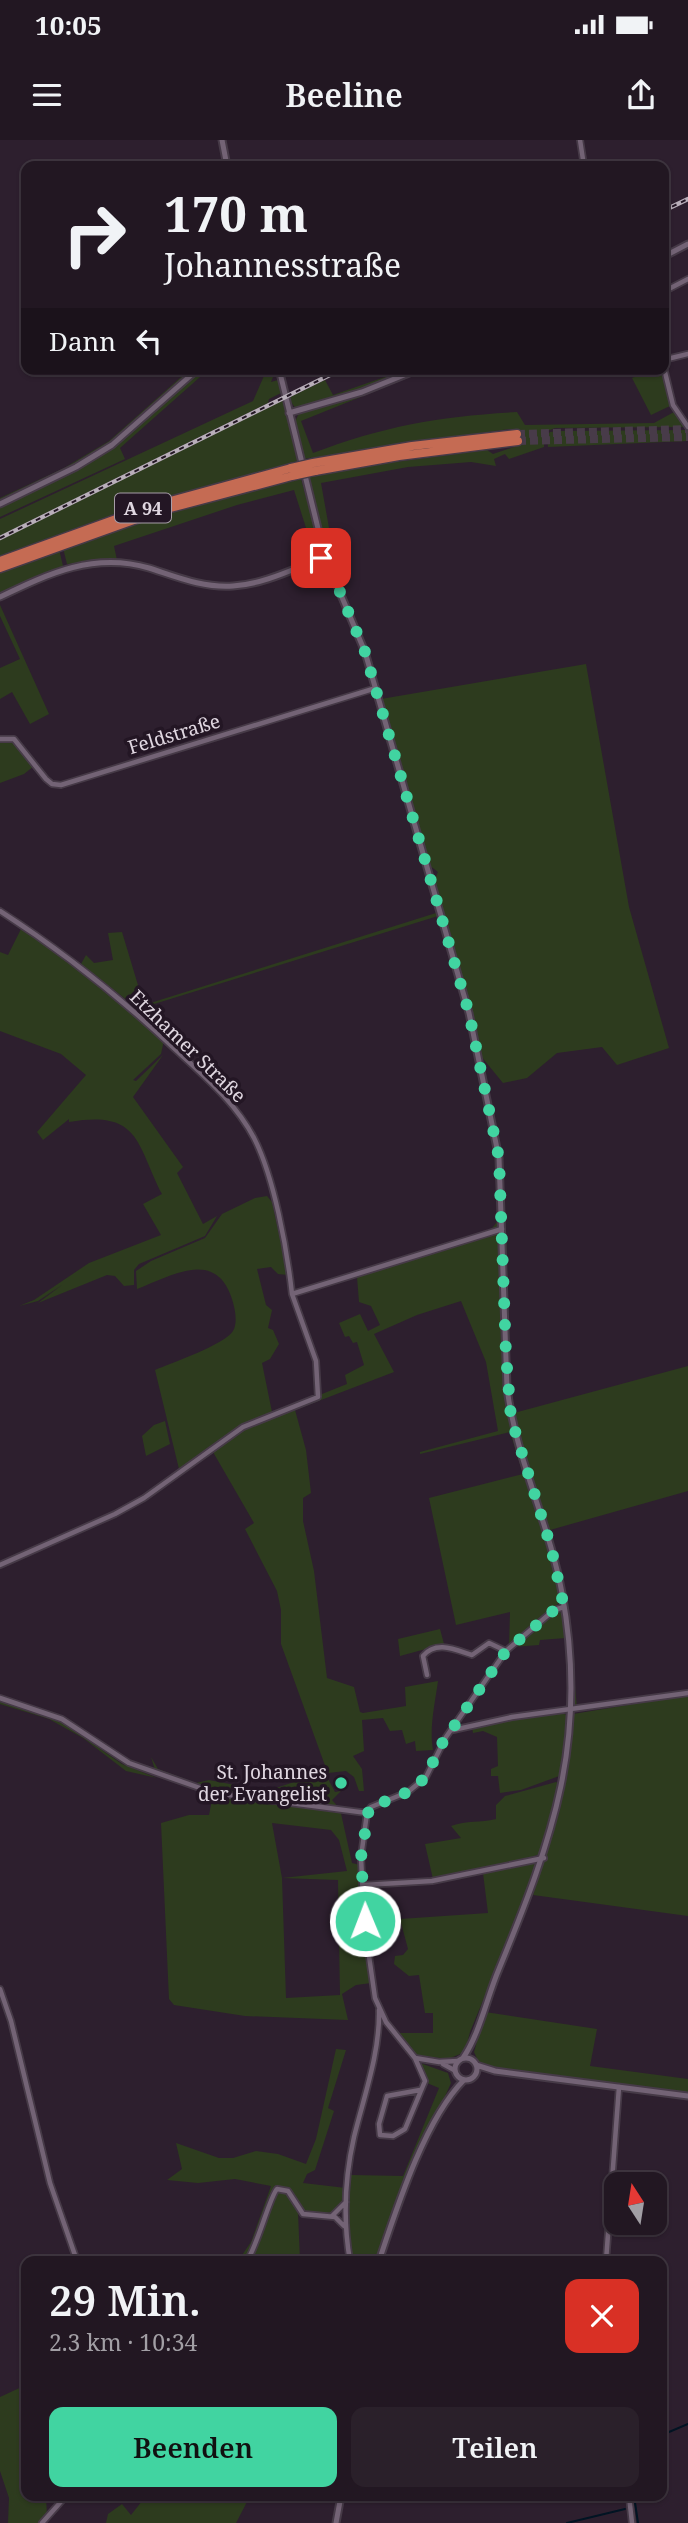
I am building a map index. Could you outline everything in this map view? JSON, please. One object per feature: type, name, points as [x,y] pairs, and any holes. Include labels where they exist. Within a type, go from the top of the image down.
[{"type":"highway","name":"A 94","points":[[0,561],[152,506],[292,472],[517,438]]},
{"type":"highway","name":"A 94","points":[[0,568],[159,511],[292,472]]},
{"type":"street","points":[[222,140],[226,161]]},
{"type":"street","points":[[580,140],[583,161]]},
{"type":"street","points":[[669,254],[688,244]]},
{"type":"street","points":[[669,289],[688,279]]},
{"type":"street","points":[[669,360],[688,354]]},
{"type":"street","points":[[0,504],[66,472],[112,445],[191,375]]},
{"type":"street","points":[[280,375],[325,556],[361,642],[376,688],[469,1013],[497,1144],[511,1418],[551,1547],[564,1607],[571,1710],[563,1781],[544,1858],[470,2046],[455,2072],[453,2090]]},
{"type":"street","points":[[289,413],[362,392],[404,375]]},
{"type":"street","points":[[666,375],[676,411],[688,426]]},
{"type":"street","points":[[0,597],[49,574],[84,563],[130,564],[199,583],[233,586],[263,581],[325,556]]},
{"type":"street","name":"Feldstraße","points":[[0,738],[14,739],[46,779],[52,784],[61,785],[376,688]]},
{"type":"street","name":"Etzhamer Straße","points":[[0,911],[90,973],[208,1079],[236,1110],[253,1137],[265,1167],[292,1294],[316,1361],[318,1397],[243,1427],[144,1498],[115,1514],[0,1565]]},
{"type":"street","points":[[292,1294],[502,1229]]},
{"type":"street","points":[[349,2256],[345,2227],[349,2176],[354,2140],[376,2044],[379,2010],[367,1941],[361,1857],[368,1813],[371,1807],[420,1784],[430,1772],[441,1745],[506,1651],[554,1610],[564,1607]]},
{"type":"street","points":[[426,1675],[423,1656],[428,1651],[450,1647],[472,1655],[489,1643],[506,1651]]},
{"type":"street","points":[[452,1730],[512,1717],[688,1693]]},
{"type":"street","points":[[0,1698],[62,1719],[129,1763],[236,1798],[368,1813]]},
{"type":"street","points":[[364,1885],[432,1881],[544,1858]]},
{"type":"street","points":[[0,1989],[11,2021],[50,2183],[75,2256]]},
{"type":"street","points":[[379,2010],[425,2076],[420,2090],[403,2132],[393,2136],[380,2135],[379,2124],[387,2096],[420,2090]]},
{"type":"street","points":[[470,2046],[476,2074]]},
{"type":"street","points":[[415,2058],[439,2062],[461,2059],[495,2071],[688,2096]]},
{"type":"street","points":[[439,2062],[464,2080]]},
{"type":"street","points":[[381,2256],[428,2136],[453,2090],[476,2074],[495,2071]]},
{"type":"street","points":[[606,2256],[620,2087]]},
{"type":"street","points":[[250,2256],[261,2235],[272,2196],[277,2189],[288,2192],[303,2214],[331,2216],[345,2227]]},
{"type":"street","points":[[331,2216],[346,2201]]},
{"type":"street","points":[[42,2523],[62,2501]]},
{"type":"street","points":[[336,2523],[340,2501]]},
{"type":"street","points":[[630,2501],[632,2523]]},
{"type":"green space","points":[[183,375],[202,375],[120,448],[125,459],[0,517],[0,498],[64,468],[109,441]]},
{"type":"green space","points":[[264,375],[274,375],[271,382],[278,380],[281,393],[269,399],[268,403],[0,536],[0,519],[253,401]]},
{"type":"green space","points":[[391,375],[415,375],[301,421],[313,453],[364,436],[413,424],[517,412],[525,425],[654,423],[674,412],[684,427],[555,428],[545,432],[544,447],[509,459],[505,454],[494,459],[496,466],[471,462],[408,467],[321,483],[331,539],[331,544],[325,547],[309,477],[372,465],[487,450],[493,454],[517,446],[516,430],[509,429],[303,459],[294,424],[299,413],[288,398],[325,380],[333,395]]},
{"type":"green space","points":[[639,375],[663,375],[670,406],[651,415],[632,378]]},
{"type":"green space","points":[[283,400],[298,461],[131,508],[0,556],[0,540]]},
{"type":"green space","points":[[688,430],[688,441],[548,447],[547,436],[550,432],[558,431]]},
{"type":"green space","points":[[301,479],[320,547],[319,554],[305,563],[303,558],[314,553],[294,490],[237,505],[114,546],[117,560],[67,564],[63,548],[203,502]]},
{"type":"green space","points":[[59,549],[63,566],[0,594],[0,573]]},
{"type":"green space","points":[[0,605],[49,714],[30,724],[12,692],[0,699],[0,668],[20,659],[0,616]]},
{"type":"green space","points":[[586,664],[629,907],[669,1048],[617,1065],[602,1047],[557,1053],[527,1078],[503,1083],[480,1055],[462,978],[434,881],[438,872],[429,865],[381,699]]},
{"type":"green space","points":[[369,691],[374,691],[438,916],[138,1009],[81,964],[86,955],[94,963],[113,960],[108,933],[122,932],[144,1005],[436,913],[380,716],[373,693]]},
{"type":"green space","points":[[12,739],[34,766],[24,774],[0,783],[0,740]]},
{"type":"green space","points":[[22,927],[93,977],[164,1040],[161,1054],[133,1080],[136,1081],[163,1055],[133,1097],[183,1167],[177,1173],[203,1224],[217,1216],[205,1236],[139,1264],[134,1270],[134,1285],[124,1286],[115,1276],[107,1275],[38,1303],[62,1285],[38,1301],[19,1306],[34,1300],[89,1263],[161,1235],[143,1204],[162,1194],[140,1146],[123,1126],[110,1121],[69,1122],[69,1119],[43,1140],[37,1132],[86,1075],[61,1054],[0,1031],[0,952],[8,955]]},
{"type":"green space","points":[[267,1196],[272,1202],[288,1275],[278,1274],[271,1267],[257,1269],[266,1305],[272,1310],[268,1328],[273,1330],[279,1344],[270,1359],[262,1363],[272,1412],[222,1439],[179,1469],[155,1370],[209,1348],[228,1336],[233,1331],[236,1315],[225,1283],[215,1274],[204,1270],[191,1270],[137,1289],[136,1271],[151,1261],[205,1238],[222,1214],[255,1198]]},
{"type":"green space","points":[[499,1211],[506,1229],[510,1385],[514,1413],[688,1366],[688,1491],[550,1530],[567,1598],[577,1708],[574,1704],[570,1636],[551,1557],[560,1602],[509,1646],[510,1612],[456,1625],[429,1498],[523,1474],[510,1432],[420,1454],[498,1431],[486,1362],[461,1301],[417,1315],[374,1334],[394,1372],[295,1410],[306,1450],[311,1493],[303,1498],[303,1521],[314,1571],[327,1678],[354,1687],[360,1712],[363,1713],[406,1706],[405,1687],[438,1681],[432,1724],[433,1750],[416,1751],[415,1741],[406,1744],[402,1730],[390,1731],[383,1718],[362,1720],[364,1751],[353,1756],[362,1769],[364,1791],[359,1791],[354,1777],[346,1771],[328,1773],[327,1777],[335,1792],[341,1791],[332,1800],[340,1809],[352,1863],[360,1865],[371,1983],[356,1985],[342,1994],[348,2020],[245,2016],[174,2005],[169,1999],[161,1823],[189,1815],[209,1815],[213,1795],[155,1770],[151,1757],[158,1769],[196,1783],[209,1780],[256,1789],[279,1787],[327,1771],[281,1644],[281,1610],[277,1591],[245,1529],[254,1523],[213,1452],[252,1424],[311,1402],[322,1394],[347,1384],[345,1375],[364,1365],[357,1342],[353,1343],[349,1336],[345,1337],[339,1323],[360,1314],[368,1331],[380,1325],[371,1306],[359,1302],[357,1277],[489,1232],[497,1222]],"holes":[[[272,1823],[331,1830],[339,1840],[347,1871],[282,1878]],[[282,1878],[338,1880],[340,1995],[286,1998]]]},
{"type":"green space","points":[[165,1421],[170,1444],[146,1456],[142,1436],[154,1425]]},
{"type":"green space","points":[[559,1611],[562,1614],[566,1638],[540,1640],[539,1645],[512,1647]]},
{"type":"green space","points":[[440,1629],[444,1644],[400,1656],[398,1639]]},
{"type":"green space","points":[[688,1695],[688,1916],[533,1895],[560,1810],[573,1714]]},
{"type":"green space","points":[[0,1700],[56,1718],[122,1764],[157,1778],[126,1771],[83,1738],[49,1719],[0,1704]]},
{"type":"green space","points":[[561,1712],[568,1716],[562,1775],[521,1790],[500,1793],[498,1776],[491,1776],[491,1769],[498,1766],[497,1737],[483,1731],[473,1733],[472,1727]]},
{"type":"green space","points":[[559,1783],[547,1838],[540,1854],[498,1868],[433,1879],[425,1844],[461,1838],[451,1826],[496,1819],[496,1805],[505,1796]]},
{"type":"green space","points":[[535,1859],[540,1862],[470,2032],[465,2052],[448,2059],[414,2055],[397,2033],[433,2033],[433,2013],[425,2013],[419,1975],[409,1976],[394,1964],[395,1956],[403,1955],[408,1949],[400,1919],[488,1913],[483,1873]]},
{"type":"green space","points":[[485,2012],[597,2029],[590,2066],[688,2079],[688,2094],[480,2065],[474,2052]]},
{"type":"green space","points":[[336,2049],[346,2050],[328,2108],[334,2111],[315,2170],[307,2174],[303,2183],[346,2188],[344,2197],[337,2209],[319,2214],[303,2212],[289,2194],[298,2212],[300,2256],[241,2256],[251,2242],[271,2186],[235,2179],[198,2183],[167,2180],[182,2169],[176,2143],[219,2158],[233,2158],[256,2151],[278,2154],[306,2164],[316,2139]]},
{"type":"green space","points":[[420,2063],[448,2073],[451,2083],[395,2208],[378,2256],[350,2256],[347,2233],[351,2175],[403,2176],[439,2088],[427,2083]]},
{"type":"green space","points":[[21,2387],[21,2501],[46,2501],[47,2517],[38,2523],[8,2523],[9,2498],[0,2471],[0,2397]]},
{"type":"green space","points":[[142,2501],[247,2501],[236,2523],[106,2523],[108,2514],[122,2504],[131,2515]]},
{"type":"waterway","points":[[667,2433],[688,2424]]},
{"type":"waterway","points":[[635,2501],[638,2523]]},
{"type":"waterway","points":[[567,2523],[625,2509]]},
{"type":"tunnel","points":[[517,434],[688,429]]},
{"type":"tunnel","points":[[518,441],[688,437]]},
{"type":"railway","points":[[669,208],[688,199]]},
{"type":"railway","points":[[0,538],[330,375]]},
{"type":"place","name":"St. Johannes der Evangelist","points":[[341,1783]]},
{"type":"route","points":[[321,558],[325,556],[365,652],[469,1013],[499,1158],[507,1388],[511,1418],[551,1547],[564,1607],[554,1610],[506,1651],[446,1737],[430,1772],[420,1784],[408,1792],[369,1808],[361,1857],[365,1921]]}]
